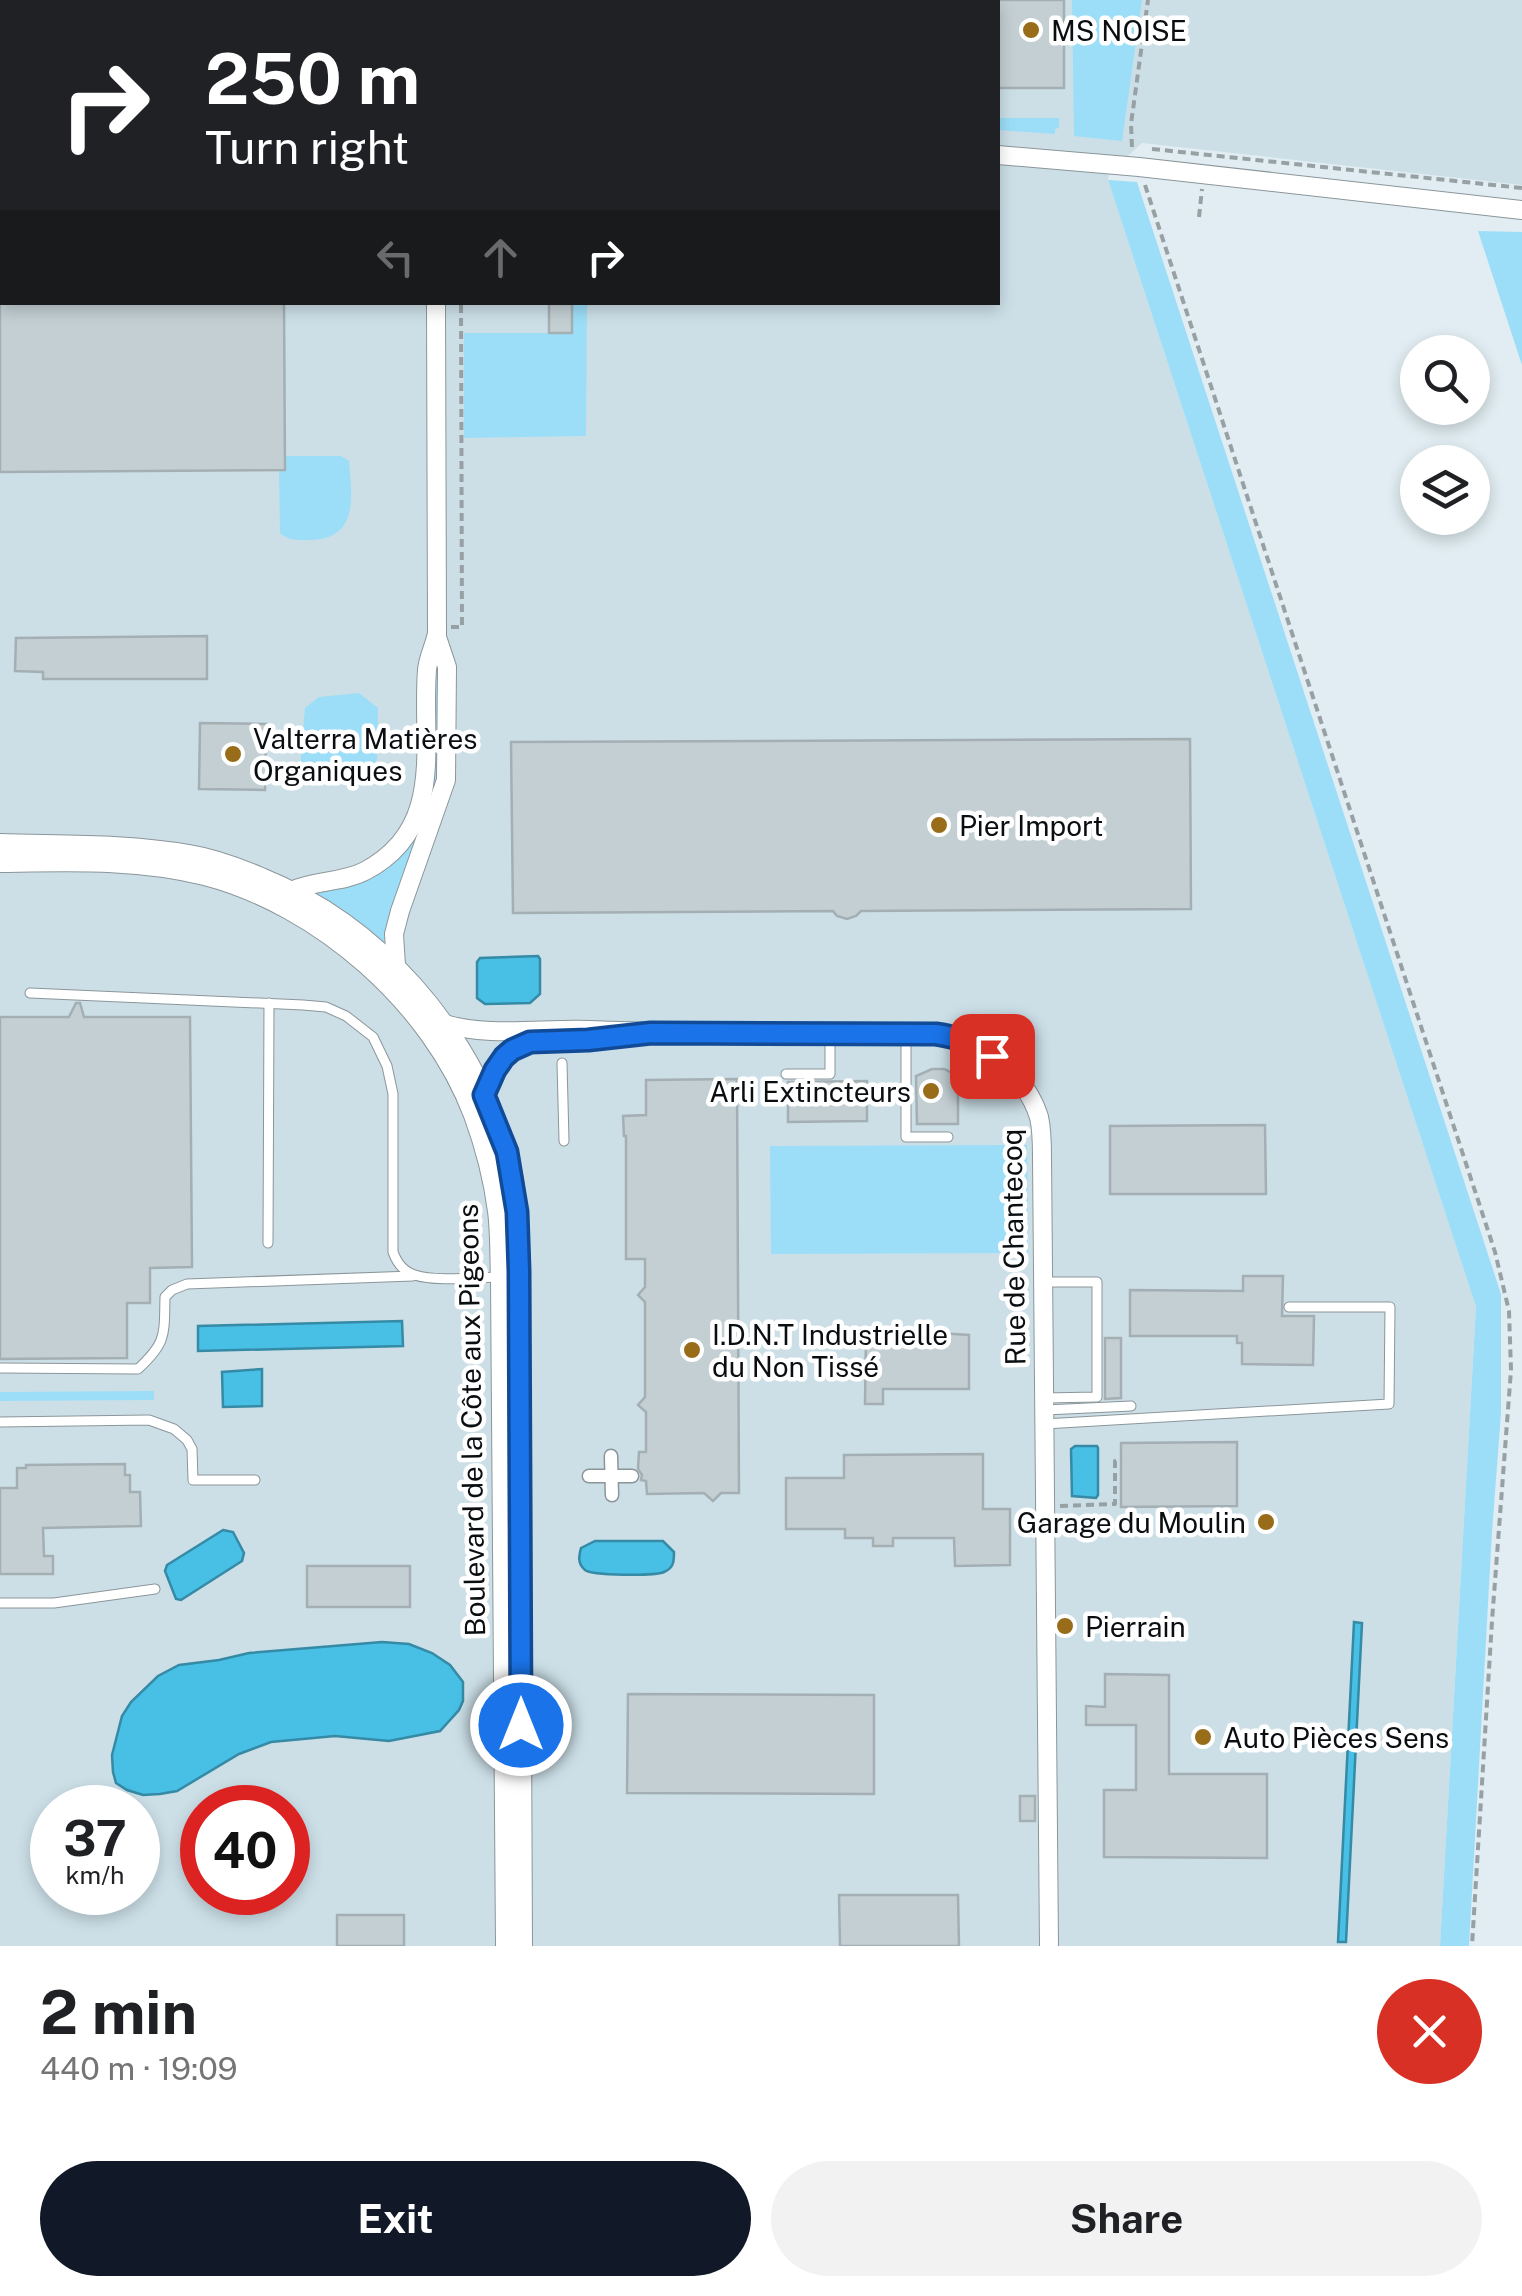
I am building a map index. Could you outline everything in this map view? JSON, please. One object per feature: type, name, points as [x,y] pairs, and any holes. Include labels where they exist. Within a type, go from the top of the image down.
[{"type":"street","points":[[1000,155],[1522,210]]},
{"type":"street","points":[[396,966],[394,934],[446,780],[447,666],[437,632],[436,305]]},
{"type":"street","points":[[291,891],[362,873],[397,847],[412,827],[422,802],[426,776],[427,666],[437,632]]},
{"type":"street","name":"Boulevard de la Côte aux Pigeons","points":[[0,844],[106,845],[190,855],[242,870],[291,891],[332,914],[396,966],[444,1024],[484,1095],[507,1152],[517,1212],[522,1946]]},
{"type":"street","name":"Boulevard de la Côte aux Pigeons","points":[[0,862],[133,863],[238,885],[289,909],[354,952],[386,982],[450,1067],[474,1114],[498,1213],[506,1946]]},
{"type":"street","name":"Rue de Chantecoq","points":[[444,1024],[476,1030],[936,1034],[973,1044],[1009,1071],[1035,1107],[1041,1132],[1049,1946]]},
{"type":"street","points":[[484,1095],[504,1057],[530,1042],[651,1033]]},
{"type":"street","points":[[611,1456],[612,1495]]},
{"type":"street","points":[[589,1476],[632,1476]]},
{"type":"lane","points":[[30,993],[326,1007],[346,1016],[372,1036],[387,1066],[393,1094],[393,1252],[402,1268],[416,1276]]},
{"type":"lane","points":[[268,1242],[269,1003]]},
{"type":"lane","points":[[786,1074],[830,1074],[830,1034]]},
{"type":"lane","points":[[906,1034],[906,1137],[948,1137]]},
{"type":"lane","points":[[562,1064],[564,1141]]},
{"type":"lane","points":[[0,1368],[138,1369],[156,1352],[164,1337],[165,1297],[187,1284],[500,1277]]},
{"type":"lane","points":[[1043,1282],[1097,1282],[1097,1397],[1044,1411]]},
{"type":"lane","points":[[1044,1411],[1389,1404],[1390,1307],[1289,1308]]},
{"type":"lane","points":[[1044,1411],[1131,1406]]},
{"type":"lane","points":[[0,1422],[148,1420],[174,1429],[188,1440],[194,1480],[256,1480]]},
{"type":"lane","points":[[0,1602],[54,1604],[156,1589]]},
{"type":"path","points":[[1139,167],[1132,148],[1131,124],[1148,0]]},
{"type":"path","points":[[1200,217],[1204,174]]},
{"type":"path","points":[[1152,206],[1495,1252],[1509,1311],[1511,1370],[1472,1946]]},
{"type":"path","points":[[437,632],[462,628],[461,305]]},
{"type":"path","points":[[1045,1506],[1116,1504],[1115,1461],[1122,1461]]},
{"type":"shaded area","points":[[1000,0],[1522,0],[1522,185],[1142,143],[1109,173],[1108,180],[1476,1307],[1440,1946],[0,1946],[0,305],[1000,305]]},
{"type":"shaded area","points":[[1072,0],[1142,0],[1122,141],[1074,136]]},
{"type":"shaded area","points":[[1000,118],[1059,118],[1055,134],[1000,130]]},
{"type":"shaded area","points":[[1108,180],[1137,182],[1501,1294],[1501,1413],[1469,1946],[1440,1946],[1476,1307]]},
{"type":"shaded area","points":[[1478,231],[1522,232],[1522,365]]},
{"type":"shaded area","points":[[570,305],[587,305],[586,436],[464,438],[464,333],[571,333]]},
{"type":"shaded area","points":[[285,456],[341,456],[349,461],[349,514],[337,532],[310,540],[290,539],[280,533],[279,470]]},
{"type":"shaded area","points":[[441,669],[440,776],[385,932],[384,947],[310,893],[337,888],[414,831],[432,676]]},
{"type":"shaded area","points":[[359,693],[378,708],[377,759],[369,772],[315,778],[300,768],[305,708],[319,697]]},
{"type":"shaded area","points":[[538,956],[540,994],[530,1003],[485,1004],[477,998],[480,958]]},
{"type":"shaded area","points":[[1027,1145],[1028,1253],[771,1254],[770,1146]]},
{"type":"shaded area","points":[[402,1321],[403,1346],[198,1351],[198,1326]]},
{"type":"shaded area","points":[[262,1369],[262,1406],[223,1407],[222,1372]]},
{"type":"shaded area","points":[[154,1391],[154,1400],[0,1401],[0,1392]]},
{"type":"shaded area","points":[[1098,1448],[1096,1498],[1072,1496],[1071,1449]]},
{"type":"shaded area","points":[[223,1530],[233,1532],[244,1553],[242,1561],[181,1600],[176,1599],[165,1571],[167,1565]]},
{"type":"shaded area","points":[[595,1541],[663,1541],[674,1552],[673,1564],[658,1573],[590,1572],[579,1559],[581,1548]]},
{"type":"shaded area","points":[[1354,1622],[1362,1623],[1346,1942],[1338,1942]]},
{"type":"shaded area","points":[[382,1642],[409,1644],[450,1665],[463,1682],[463,1701],[440,1731],[389,1741],[335,1736],[271,1742],[239,1754],[187,1785],[180,1785],[177,1791],[160,1794],[160,1785],[116,1783],[112,1755],[122,1716],[131,1702],[158,1676],[179,1665],[249,1653]]},
{"type":"building","name":"MS NOISE","points":[[1000,0],[1064,0],[1064,88],[1000,88]]},
{"type":"building","points":[[0,305],[284,305],[285,470],[0,472]]},
{"type":"building","points":[[549,305],[572,305],[572,333],[549,333]]},
{"type":"building","points":[[207,636],[207,679],[43,679],[43,672],[15,671],[16,638]]},
{"type":"building","points":[[200,723],[266,724],[265,790],[199,789]]},
{"type":"building","name":"Pier Import","points":[[1190,739],[1191,909],[861,911],[847,919],[833,911],[513,913],[511,742]]},
{"type":"building","points":[[76,1003],[80,1003],[84,1017],[190,1017],[192,1267],[150,1268],[150,1303],[127,1303],[127,1358],[0,1359],[0,1017],[69,1017]]},
{"type":"building","points":[[944,1069],[958,1076],[958,1124],[917,1124],[916,1076]]},
{"type":"building","name":"I.D.N.T Industrielle du Non Tissé","points":[[737,1079],[739,1493],[721,1493],[713,1501],[704,1493],[647,1494],[646,1481],[641,1480],[638,1469],[639,1452],[646,1452],[646,1412],[638,1405],[645,1397],[645,1302],[638,1295],[645,1287],[645,1259],[626,1259],[623,1116],[646,1115],[646,1080]]},
{"type":"building","points":[[867,1081],[867,1121],[788,1122],[788,1082]]},
{"type":"building","points":[[1265,1125],[1266,1194],[1110,1194],[1110,1126]]},
{"type":"building","points":[[1243,1276],[1283,1276],[1282,1316],[1314,1316],[1313,1365],[1242,1364],[1242,1343],[1237,1343],[1237,1336],[1130,1336],[1130,1290],[1243,1291]]},
{"type":"building","points":[[866,1334],[969,1335],[969,1389],[883,1389],[883,1404],[865,1404]]},
{"type":"building","points":[[1105,1338],[1121,1338],[1121,1398],[1105,1399]]},
{"type":"building","points":[[1237,1442],[1237,1506],[1121,1507],[1121,1443]]},
{"type":"building","points":[[983,1454],[983,1509],[1010,1509],[1010,1565],[955,1566],[954,1538],[893,1538],[893,1546],[873,1546],[873,1538],[845,1538],[845,1529],[786,1529],[786,1478],[844,1478],[844,1455]]},
{"type":"building","points":[[125,1464],[130,1492],[140,1492],[141,1526],[43,1528],[44,1556],[53,1556],[53,1574],[0,1574],[0,1488],[17,1488],[17,1468]]},
{"type":"building","points":[[307,1566],[410,1566],[410,1607],[307,1607]]},
{"type":"building","points":[[1105,1674],[1169,1675],[1169,1774],[1267,1774],[1267,1858],[1104,1857],[1104,1790],[1136,1790],[1136,1725],[1086,1725],[1086,1706],[1105,1707]]},
{"type":"building","points":[[628,1694],[874,1695],[874,1794],[627,1793]]},
{"type":"building","points":[[1020,1796],[1035,1796],[1035,1821],[1020,1821]]},
{"type":"building","points":[[839,1895],[958,1895],[959,1946],[840,1946]]},
{"type":"building","points":[[337,1915],[404,1915],[404,1946],[337,1946]]},
{"type":"place","name":"MS NOISE","points":[[1031,30]]},
{"type":"place","name":"Valterra Matières Organiques","points":[[233,754]]},
{"type":"place","name":"Pier Import","points":[[939,825]]},
{"type":"place","name":"Arli Extincteurs","points":[[931,1091]]},
{"type":"place","name":"I.D.N.T Industrielle du Non Tissé","points":[[692,1350]]},
{"type":"place","name":"Garage du Moulin","points":[[1266,1522]]},
{"type":"place","name":"Pierrain","points":[[1065,1626]]},
{"type":"place","name":"Auto Pièces Sens","points":[[1203,1737]]},
{"type":"route","points":[[521,1725],[517,1212],[507,1152],[484,1095],[499,1064],[512,1050],[530,1042],[651,1033],[936,1034],[956,1037],[992,1056]]}]
